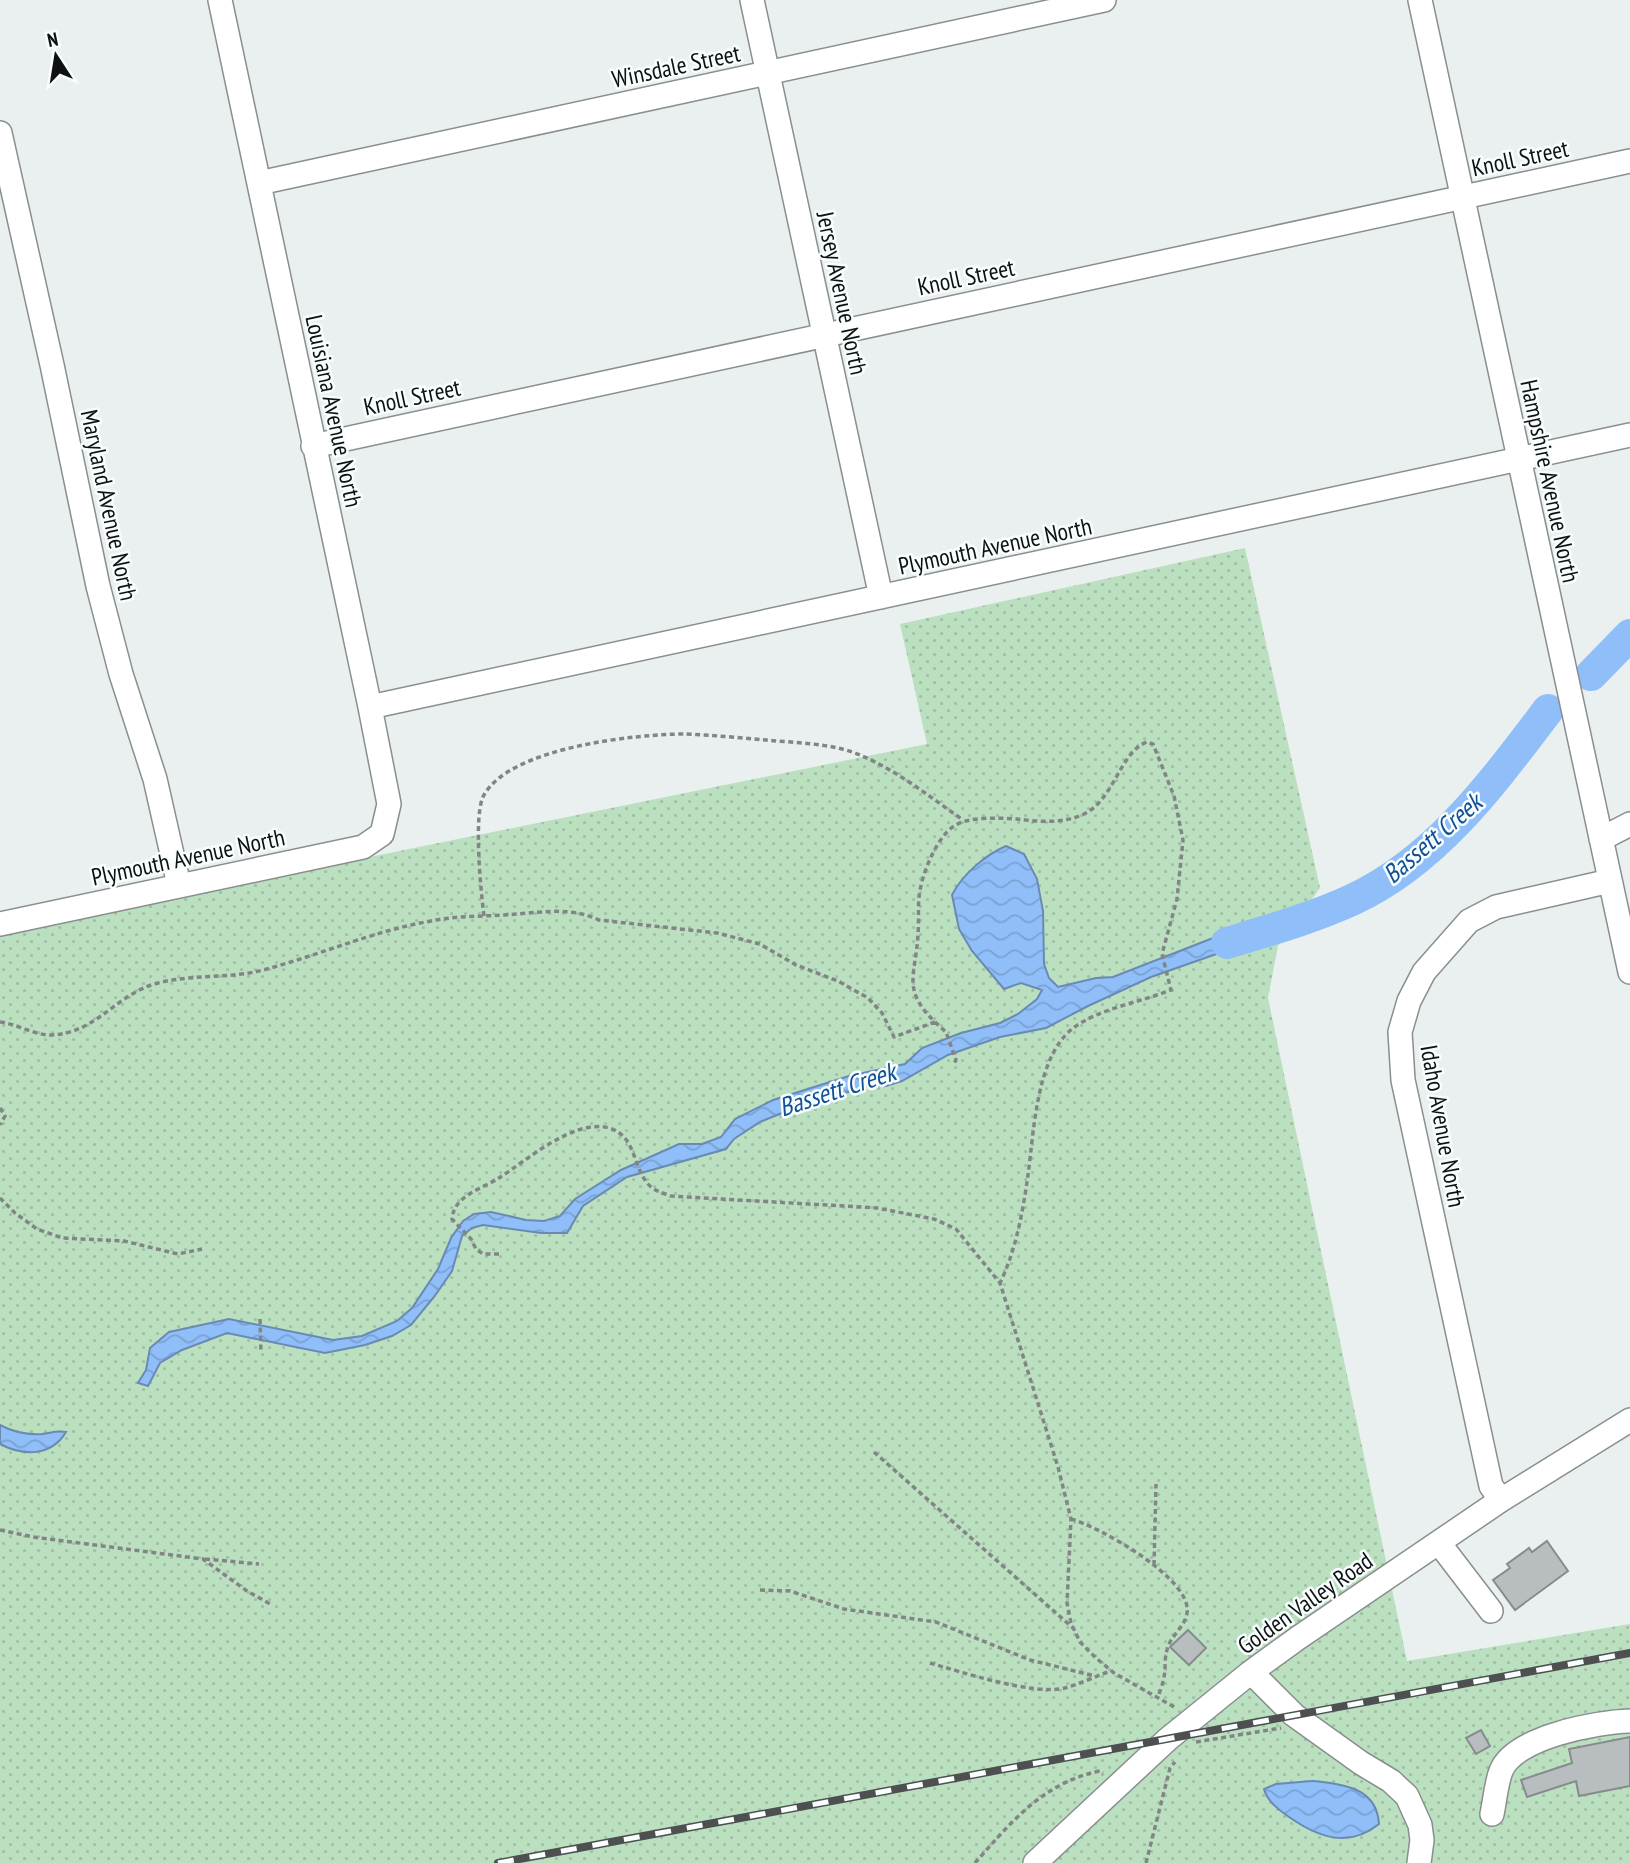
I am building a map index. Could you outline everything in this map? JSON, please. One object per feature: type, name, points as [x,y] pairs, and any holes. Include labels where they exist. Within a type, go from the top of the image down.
[{"type":"street","name":"Louisiana Avenue North","points":[[220,0],[370,706],[389,804],[382,834]]},
{"type":"street","name":"Jersey Avenue North","points":[[752,0],[881,597]]},
{"type":"street","name":"Winsdale Street","points":[[260,183],[1104,0]]},
{"type":"street","name":"Hampshire Avenue North","points":[[1420,0],[1630,972]]},
{"type":"street","name":"Maryland Avenue North","points":[[0,133],[98,586],[121,674],[155,779],[179,885]]},
{"type":"street","name":"Knoll Street","points":[[313,446],[1630,161]]},
{"type":"street","name":"Plymouth Avenue North","points":[[370,706],[1630,435]]},
{"type":"street","points":[[1601,839],[1630,824]]},
{"type":"street","name":"Plymouth Avenue North","points":[[0,924],[363,847],[382,834]]},
{"type":"street","name":"Idaho Avenue North","points":[[1501,1500],[1491,1486],[1402,1080],[1400,1032],[1409,1001],[1424,972],[1469,921],[1496,907],[1610,881]]},
{"type":"street","name":"Golden Valley Road","points":[[1035,1863],[1168,1739],[1251,1672],[1501,1500],[1630,1420]]},
{"type":"street","points":[[1439,1543],[1490,1611]]},
{"type":"street","points":[[1251,1672],[1294,1715],[1361,1763],[1391,1780],[1406,1796],[1420,1825],[1422,1840],[1419,1863]]},
{"type":"street","points":[[1492,1814],[1501,1769],[1521,1748],[1575,1729],[1630,1720]]},
{"type":"path","points":[[484,916],[478,874],[481,799],[501,774],[532,759],[586,744],[687,734],[808,743],[858,754],[904,778],[965,821]]},
{"type":"path","points":[[953,1065],[956,1060],[946,1032],[923,1011],[912,986],[917,955],[919,897],[928,864],[937,846],[952,827],[965,821],[1012,819],[1040,822],[1083,815],[1094,808],[1113,784],[1137,746],[1147,742],[1153,744],[1174,796],[1183,841],[1177,899],[1162,954],[1171,990],[1094,1016],[1071,1030],[1056,1049],[1044,1076],[1035,1118],[1028,1176],[1009,1265],[1000,1283]]},
{"type":"path","points":[[0,1022],[47,1035],[67,1033],[85,1028],[136,990],[156,983],[174,979],[235,976],[287,963],[371,935],[432,920],[556,910],[588,915],[598,920],[717,933],[760,944],[796,965],[838,981],[868,998],[882,1013],[894,1037],[935,1022]]},
{"type":"path","points":[[0,1108],[5,1116],[0,1125]]},
{"type":"path","points":[[499,1254],[483,1254],[476,1249],[471,1239],[455,1224],[452,1215],[456,1206],[465,1197],[500,1177],[539,1149],[573,1133],[594,1127],[607,1127],[619,1132],[629,1142],[646,1182],[655,1190],[671,1196],[877,1208],[934,1219],[956,1229],[1000,1283],[1058,1467],[1071,1519],[1067,1603],[1074,1630],[1080,1642],[1111,1671],[1176,1708]]},
{"type":"path","points":[[0,1198],[37,1230],[62,1238],[124,1241],[178,1254],[202,1249]]},
{"type":"path","points":[[260,1319],[261,1352]]},
{"type":"path","points":[[874,1452],[1074,1630]]},
{"type":"path","points":[[1154,1564],[1156,1484]]},
{"type":"path","points":[[1071,1519],[1087,1523],[1154,1564],[1187,1603],[1188,1613],[1166,1651],[1164,1677],[1158,1698]]},
{"type":"path","points":[[0,1530],[33,1537],[259,1564]]},
{"type":"path","points":[[203,1559],[247,1591],[272,1605]]},
{"type":"path","points":[[760,1590],[790,1591],[844,1609],[936,1622],[1030,1661],[1095,1676]]},
{"type":"path","points":[[930,1663],[1000,1682],[1052,1689],[1065,1688],[1111,1671]]},
{"type":"path","points":[[1195,1742],[1307,1724]]},
{"type":"path","points":[[1146,1863],[1170,1768],[1178,1759]]},
{"type":"path","points":[[975,1863],[1018,1814],[1055,1787],[1100,1771],[1118,1786]]},
{"type":"green space","points":[[1245,548],[1320,888],[1278,946],[1268,998],[1407,1661],[1630,1624],[1630,1863],[0,1863],[0,932],[927,744],[900,624]]},
{"type":"water","points":[[1006,846],[1024,854],[1037,879],[1043,911],[1044,964],[1049,978],[1058,987],[1113,977],[1213,938],[1268,924],[1269,944],[1225,951],[1151,977],[1046,1028],[1000,1037],[948,1055],[902,1081],[886,1086],[868,1086],[792,1109],[760,1122],[734,1139],[726,1149],[627,1177],[583,1206],[567,1233],[541,1233],[483,1225],[472,1228],[462,1236],[452,1271],[434,1297],[411,1325],[392,1336],[325,1353],[227,1333],[182,1350],[160,1363],[148,1386],[138,1383],[146,1370],[150,1348],[169,1332],[229,1319],[333,1340],[362,1336],[397,1321],[412,1308],[438,1269],[451,1238],[463,1221],[474,1214],[491,1212],[544,1221],[560,1216],[575,1199],[621,1170],[679,1144],[702,1144],[721,1137],[735,1119],[773,1100],[849,1076],[905,1064],[922,1048],[961,1033],[1000,1023],[1018,1014],[1037,999],[1042,990],[1021,983],[1004,989],[972,951],[959,929],[952,895],[975,866]]},
{"type":"water","points":[[0,1425],[25,1433],[66,1432],[53,1446],[27,1452],[0,1444]]},
{"type":"water","points":[[1312,1781],[1346,1786],[1365,1795],[1377,1812],[1379,1824],[1356,1836],[1345,1838],[1322,1835],[1281,1811],[1264,1789],[1276,1784]]},
{"type":"building","points":[[1547,1541],[1568,1571],[1515,1610],[1493,1580],[1510,1568],[1507,1564],[1529,1548],[1532,1552]]},
{"type":"building","points":[[1188,1630],[1206,1648],[1189,1665],[1170,1647]]},
{"type":"building","points":[[1481,1730],[1490,1746],[1476,1754],[1466,1738]]},
{"type":"building","points":[[1630,1737],[1630,1786],[1579,1796],[1576,1781],[1527,1797],[1521,1780],[1572,1763],[1569,1749]]},
{"type":"waterway","name":"Bassett Creek","points":[[1591,675],[1630,635]]},
{"type":"waterway","name":"Bassett Creek","points":[[1227,943],[1339,906],[1384,883],[1412,863],[1462,817],[1548,710]]},
{"type":"railway","points":[[498,1863],[1630,1653]]}]
